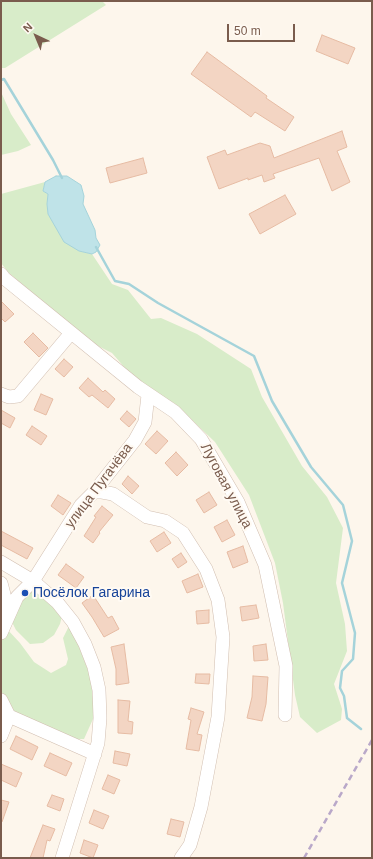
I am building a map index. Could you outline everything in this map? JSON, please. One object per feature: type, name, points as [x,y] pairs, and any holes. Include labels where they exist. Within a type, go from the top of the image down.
[{"type":"street","name":"Луговая улица","points":[[1,274],[71,333],[148,394],[175,412],[201,439],[238,502],[265,565],[286,666],[284,715]]},
{"type":"street","points":[[1,394],[18,396],[71,333]]},
{"type":"street","name":"улица Пугачёва","points":[[3,628],[17,598],[33,581],[81,505],[94,492],[135,440],[145,422],[148,394]]},
{"type":"street","points":[[94,492],[113,494],[147,517],[165,521],[183,533],[206,569],[218,600],[223,638],[218,717],[201,807],[190,845],[181,858]]},
{"type":"street","points":[[1,562],[33,581],[58,602],[73,622],[85,644],[94,667],[99,690],[100,718],[95,754],[62,858]]},
{"type":"street","points":[[1,583],[7,606],[3,628]]},
{"type":"street","points":[[1,700],[9,716],[95,754]]},
{"type":"street","points":[[1,736],[9,716]]},
{"type":"green space","points":[[1,1],[102,1],[106,5],[5,68],[1,68]]},
{"type":"green space","points":[[1,92],[11,114],[31,145],[18,151],[1,155]]},
{"type":"green space","points":[[45,182],[43,191],[48,194],[48,214],[55,225],[79,251],[92,254],[112,284],[128,290],[151,319],[161,318],[197,334],[251,369],[262,397],[302,466],[327,497],[343,528],[336,583],[345,624],[347,651],[334,684],[342,709],[341,720],[317,733],[300,717],[295,695],[283,603],[275,563],[249,495],[215,442],[174,403],[150,392],[132,376],[112,353],[88,341],[8,272],[1,263],[1,194]]},
{"type":"green space","points":[[32,585],[62,616],[60,624],[54,635],[43,643],[30,644],[16,630],[11,620],[15,606]]},
{"type":"green space","points":[[69,626],[73,631],[90,675],[93,698],[93,719],[84,739],[74,739],[16,715],[1,696],[1,643],[6,628],[20,643],[34,662],[51,673],[66,665],[68,659],[63,638]]},
{"type":"water","points":[[56,176],[67,176],[81,185],[84,196],[83,204],[100,245],[96,252],[92,254],[79,251],[64,242],[48,214],[48,194],[43,191],[45,182]]},
{"type":"building","points":[[322,35],[355,48],[348,64],[316,51]]},
{"type":"building","points":[[207,52],[267,96],[266,98],[294,117],[285,131],[255,112],[251,117],[191,74]]},
{"type":"building","points":[[342,131],[347,147],[337,151],[350,182],[332,191],[319,158],[273,174],[275,178],[264,182],[262,175],[248,180],[248,178],[219,189],[207,157],[225,150],[227,155],[260,143],[270,146],[274,158]]},
{"type":"building","points":[[143,158],[147,173],[110,183],[106,168]]},
{"type":"building","points":[[285,195],[296,214],[260,234],[249,214]]},
{"type":"building","points":[[1,301],[14,314],[5,322],[1,318]]},
{"type":"building","points":[[33,333],[48,348],[39,357],[24,342]]},
{"type":"building","points":[[64,359],[73,367],[64,377],[55,369]]},
{"type":"building","points":[[88,378],[103,392],[105,390],[115,399],[108,408],[92,395],[89,397],[79,388]]},
{"type":"building","points":[[41,394],[53,399],[46,415],[34,410]]},
{"type":"building","points":[[1,410],[15,418],[10,428],[1,423]]},
{"type":"building","points":[[127,411],[136,419],[129,427],[120,419]]},
{"type":"building","points":[[32,426],[47,436],[41,445],[26,435]]},
{"type":"building","points":[[157,431],[168,441],[156,454],[145,444]]},
{"type":"building","points":[[176,452],[188,465],[177,476],[165,463]]},
{"type":"building","points":[[128,476],[139,486],[132,494],[122,484]]},
{"type":"building","points":[[209,492],[217,505],[204,513],[196,500]]},
{"type":"building","points":[[58,495],[71,503],[63,515],[51,506]]},
{"type":"building","points":[[102,506],[113,515],[99,532],[100,533],[93,543],[84,536],[96,517],[94,516]]},
{"type":"building","points":[[227,520],[235,535],[222,542],[214,527]]},
{"type":"building","points":[[1,531],[33,548],[27,559],[1,545]]},
{"type":"building","points":[[164,532],[171,543],[157,552],[150,541]]},
{"type":"building","points":[[243,546],[248,562],[233,568],[227,552]]},
{"type":"building","points":[[181,553],[187,562],[178,568],[172,559]]},
{"type":"building","points":[[66,564],[84,577],[76,588],[58,575]]},
{"type":"building","points":[[198,574],[203,587],[187,593],[182,581]]},
{"type":"building","points":[[93,595],[108,618],[112,616],[119,629],[104,637],[82,603]]},
{"type":"building","points":[[256,605],[259,618],[242,621],[240,607]]},
{"type":"building","points":[[209,610],[209,623],[197,624],[196,611]]},
{"type":"building","points":[[124,644],[129,683],[116,685],[116,669],[111,647]]},
{"type":"building","points":[[266,644],[268,660],[254,661],[253,646]]},
{"type":"building","points":[[196,674],[210,674],[209,684],[195,683]]},
{"type":"building","points":[[253,676],[268,677],[266,704],[262,721],[247,718],[252,697]]},
{"type":"building","points":[[118,700],[130,701],[128,721],[133,722],[132,734],[118,733]]},
{"type":"building","points":[[191,708],[204,712],[197,734],[202,735],[199,751],[186,749],[191,720],[188,719]]},
{"type":"building","points":[[16,736],[38,747],[32,760],[10,749]]},
{"type":"building","points":[[115,751],[130,754],[127,766],[113,763]]},
{"type":"building","points":[[50,753],[72,763],[66,776],[44,766]]},
{"type":"building","points":[[1,764],[22,773],[16,787],[1,780]]},
{"type":"building","points":[[108,775],[120,780],[114,794],[102,789]]},
{"type":"building","points":[[52,795],[64,799],[60,811],[47,806]]},
{"type":"building","points":[[1,800],[9,802],[2,822],[1,821]]},
{"type":"building","points":[[94,810],[109,816],[103,829],[89,823]]},
{"type":"building","points":[[171,819],[184,822],[180,837],[167,834]]},
{"type":"building","points":[[43,825],[55,829],[50,841],[47,840],[43,858],[30,858]]},
{"type":"building","points":[[84,840],[98,845],[93,858],[80,853]]},
{"type":"waterway","points":[[1,80],[4,79],[53,160],[62,178]]},
{"type":"waterway","points":[[96,247],[115,281],[129,284],[158,303],[254,356],[272,401],[311,467],[343,505],[352,541],[342,583],[355,633],[353,659],[342,671],[340,688],[344,696],[347,718],[361,729]]},
{"type":"railway","points":[[304,858],[372,740]]},
{"type":"place","name":"Посёлок Гагарина","points":[[25,593]]}]
